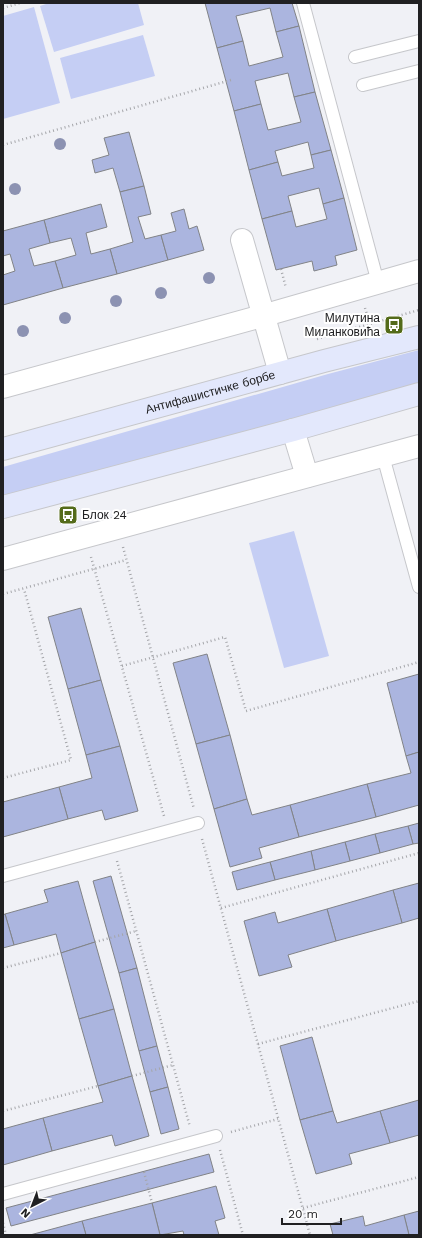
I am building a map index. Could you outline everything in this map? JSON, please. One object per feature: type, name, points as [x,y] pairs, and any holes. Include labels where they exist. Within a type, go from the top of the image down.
[{"type":"street","points":[[242,240],[262,316],[280,373]]},
{"type":"street","points":[[3,387],[419,271]]},
{"type":"street","name":"Антифашистичке борбе","points":[[3,449],[280,373],[419,337]]},
{"type":"street","points":[[3,507],[293,430],[419,394]]},
{"type":"street","points":[[293,430],[307,476]]},
{"type":"street","points":[[3,558],[419,446]]},
{"type":"lane","points":[[303,3],[378,283]]},
{"type":"lane","points":[[355,57],[419,41]]},
{"type":"lane","points":[[363,85],[419,71]]},
{"type":"lane","points":[[383,456],[419,587]]},
{"type":"lane","points":[[3,876],[198,823]]},
{"type":"lane","points":[[3,1194],[216,1136]]},
{"type":"path","points":[[3,8],[20,3]]},
{"type":"path","points":[[3,145],[231,80]]},
{"type":"path","points":[[117,528],[310,1235]]},
{"type":"path","points":[[86,536],[168,832]]},
{"type":"path","points":[[3,594],[126,560]]},
{"type":"path","points":[[3,778],[71,760],[24,588]]},
{"type":"path","points":[[122,666],[225,637],[246,711],[419,662]]},
{"type":"path","points":[[113,847],[194,1142]]},
{"type":"path","points":[[221,908],[419,853]]},
{"type":"path","points":[[95,942],[136,931]]},
{"type":"path","points":[[3,968],[61,952]]},
{"type":"path","points":[[258,1044],[419,1001]]},
{"type":"path","points":[[132,1076],[173,1065]]},
{"type":"path","points":[[3,1111],[98,1086]]},
{"type":"path","points":[[243,1235],[216,1136],[278,1119]]},
{"type":"path","points":[[139,1157],[152,1203]]},
{"type":"path","points":[[303,1208],[419,1177]]},
{"type":"path","points":[[3,1223],[6,1235]]},
{"type":"shaded area","points":[[49,3],[138,3],[144,25],[54,52],[40,6]]},
{"type":"shaded area","points":[[34,7],[60,103],[3,119],[3,16]]},
{"type":"shaded area","points":[[143,35],[155,76],[71,99],[60,58]]},
{"type":"shaded area","points":[[419,350],[419,383],[338,407],[3,496],[3,467],[328,374]]},
{"type":"shaded area","points":[[294,531],[329,656],[284,668],[249,543]]},
{"type":"building","points":[[205,3],[292,3],[299,26],[276,32],[270,8],[236,16],[243,41],[217,48]]},
{"type":"building","points":[[299,26],[315,92],[294,97],[288,73],[255,81],[261,104],[234,111],[217,48],[243,41],[249,66],[283,57],[276,32]]},
{"type":"building","points":[[315,92],[331,150],[311,155],[308,142],[275,151],[278,162],[249,170],[234,111],[261,104],[268,130],[301,122],[294,97]]},
{"type":"building","points":[[129,132],[144,186],[120,192],[113,168],[95,173],[92,160],[109,155],[104,138]]},
{"type":"building","points":[[331,150],[344,198],[323,204],[319,188],[288,196],[292,211],[262,219],[249,170],[278,162],[282,176],[314,168],[311,155]]},
{"type":"building","points":[[144,186],[151,214],[138,217],[145,239],[161,235],[168,260],[117,274],[110,249],[133,242],[120,192]]},
{"type":"building","points":[[344,198],[357,250],[335,256],[337,265],[314,271],[312,261],[276,270],[262,219],[292,211],[296,227],[327,219],[323,204]]},
{"type":"building","points":[[101,204],[107,227],[86,233],[91,254],[110,249],[117,274],[63,288],[55,261],[76,255],[71,238],[50,243],[44,220]]},
{"type":"building","points":[[184,209],[189,229],[197,226],[204,250],[168,260],[161,235],[176,231],[171,213]]},
{"type":"building","points":[[44,220],[50,243],[29,249],[34,266],[55,261],[63,288],[3,305],[3,275],[15,271],[10,254],[3,256],[3,231]]},
{"type":"building","points":[[81,608],[101,680],[68,689],[48,617]]},
{"type":"building","points":[[207,654],[230,735],[196,744],[173,663]]},
{"type":"building","points":[[419,674],[419,752],[406,756],[387,683]]},
{"type":"building","points":[[101,680],[120,746],[86,755],[68,689]]},
{"type":"building","points":[[230,735],[247,799],[214,809],[196,744]]},
{"type":"building","points":[[120,746],[138,811],[105,820],[102,810],[68,819],[59,787],[92,778],[86,755]]},
{"type":"building","points":[[419,752],[419,805],[376,817],[367,784],[411,773],[406,756]]},
{"type":"building","points":[[367,784],[376,817],[299,837],[290,805]]},
{"type":"building","points":[[59,787],[68,819],[3,837],[3,802]]},
{"type":"building","points":[[247,799],[252,815],[290,805],[299,837],[259,848],[262,858],[230,867],[214,809]]},
{"type":"building","points":[[419,823],[419,843],[413,844],[408,826]]},
{"type":"building","points":[[408,826],[413,844],[380,853],[375,834]]},
{"type":"building","points":[[375,834],[380,853],[350,861],[345,842]]},
{"type":"building","points":[[345,842],[350,861],[315,870],[311,851]]},
{"type":"building","points":[[311,851],[315,870],[275,880],[270,862]]},
{"type":"building","points":[[270,862],[275,880],[237,890],[232,872]]},
{"type":"building","points":[[111,876],[137,968],[119,973],[93,881]]},
{"type":"building","points":[[78,881],[95,942],[61,953],[56,934],[14,945],[5,914],[48,902],[44,890]]},
{"type":"building","points":[[419,883],[419,918],[402,923],[393,890]]},
{"type":"building","points":[[393,890],[402,923],[336,941],[327,909]]},
{"type":"building","points":[[327,909],[336,941],[288,955],[292,967],[259,976],[244,921],[275,912],[278,923]]},
{"type":"building","points":[[5,914],[14,945],[3,948],[3,915]]},
{"type":"building","points":[[95,942],[114,1009],[79,1019],[61,953]]},
{"type":"building","points":[[137,968],[157,1046],[139,1051],[119,973]]},
{"type":"building","points":[[114,1009],[132,1076],[98,1086],[79,1019]]},
{"type":"building","points":[[312,1037],[333,1111],[300,1120],[280,1046]]},
{"type":"building","points":[[157,1046],[168,1087],[150,1092],[139,1051]]},
{"type":"building","points":[[132,1076],[149,1136],[115,1146],[112,1135],[52,1151],[43,1118],[103,1102],[98,1086]]},
{"type":"building","points":[[168,1087],[179,1129],[161,1134],[150,1092]]},
{"type":"building","points":[[419,1100],[419,1135],[390,1143],[380,1111]]},
{"type":"building","points":[[333,1111],[337,1123],[380,1111],[390,1143],[349,1154],[352,1164],[316,1174],[300,1120]]},
{"type":"building","points":[[43,1118],[52,1151],[3,1165],[3,1129]]},
{"type":"building","points":[[209,1154],[214,1172],[11,1226],[6,1208]]},
{"type":"building","points":[[216,1186],[225,1218],[215,1221],[219,1235],[184,1235],[183,1231],[160,1235],[152,1203]]},
{"type":"building","points":[[152,1203],[160,1235],[86,1235],[82,1221]]},
{"type":"building","points":[[419,1211],[419,1235],[409,1235],[404,1215]]},
{"type":"building","points":[[404,1215],[409,1235],[333,1235],[330,1224],[363,1216],[365,1226]]},
{"type":"building","points":[[82,1221],[86,1235],[30,1235]]},
{"type":"place","name":"Милутина Миланковића","points":[[394,325]]},
{"type":"place","name":"Блок 24","points":[[68,515]]}]
